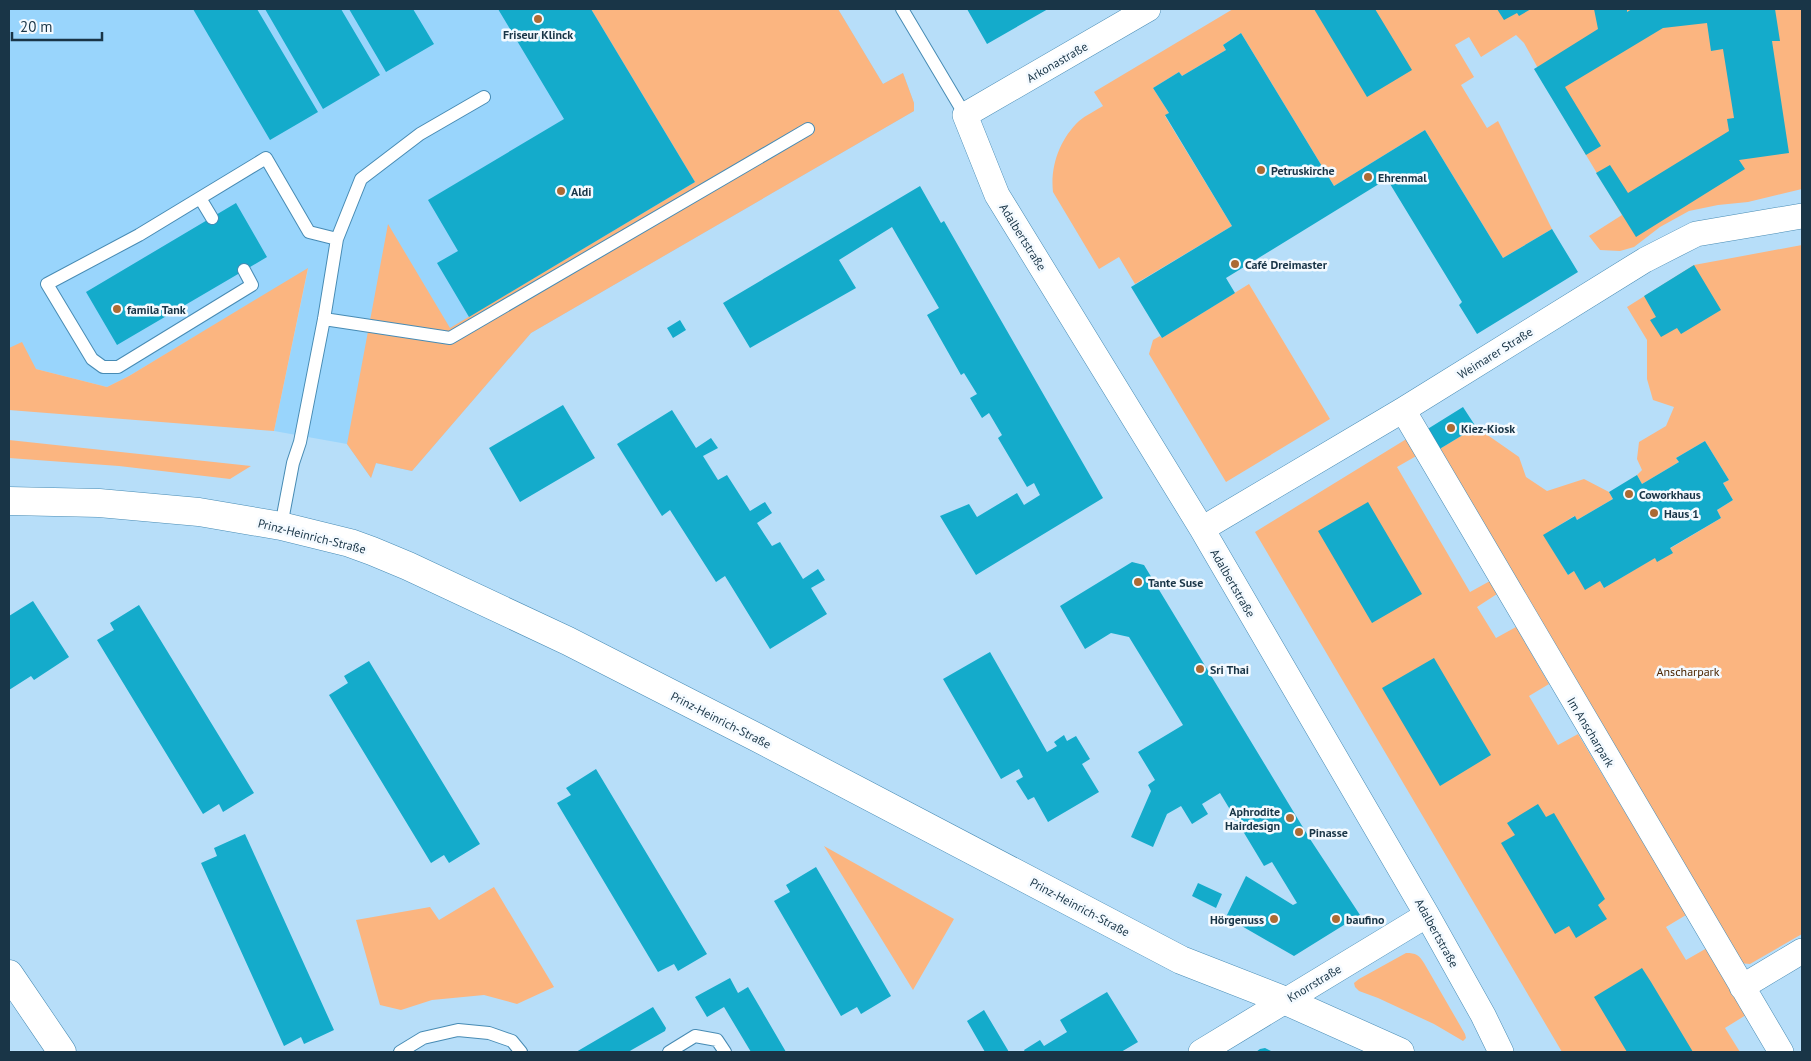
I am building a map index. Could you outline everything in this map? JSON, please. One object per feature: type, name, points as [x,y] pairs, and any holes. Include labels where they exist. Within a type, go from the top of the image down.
[{"type":"main road","name":"Prinz-Heinrich-Straße","points":[[9,501],[100,503],[199,512],[281,526],[372,551],[568,641],[756,737],[1181,960],[1286,1001],[1400,1052]]},
{"type":"main road","points":[[9,974],[62,1052]]},
{"type":"street","name":"Arkonastraße","points":[[965,116],[1148,9]]},
{"type":"street","name":"Adalbertstraße","points":[[965,116],[997,195],[1202,529],[1427,915],[1483,1015],[1501,1052]]},
{"type":"street","name":"Weimarer Straße","points":[[1202,529],[1402,410],[1645,260],[1696,234],[1802,216]]},
{"type":"street","name":"Im Anscharpark","points":[[1402,410],[1780,1052]]},
{"type":"street","name":"Knorrstraße","points":[[1201,1052],[1427,915]]},
{"type":"street","points":[[1742,987],[1802,951]]},
{"type":"lane","points":[[902,9],[965,116]]},
{"type":"lane","points":[[281,526],[293,463],[300,442],[324,319],[337,239],[361,179],[420,134],[484,97]]},
{"type":"lane","points":[[324,319],[450,338],[808,129]]},
{"type":"lane","points":[[244,270],[252,285],[118,367],[103,367],[92,359],[48,284],[138,235],[266,158],[309,232],[337,239]]},
{"type":"lane","points":[[200,198],[212,218]]},
{"type":"lane","points":[[400,1052],[423,1038],[458,1030],[489,1033],[512,1041],[521,1052]]},
{"type":"lane","points":[[668,1052],[695,1036],[717,1040],[725,1052]]},
{"type":"shaded area","points":[[9,9],[838,9],[883,84],[903,73],[914,103],[914,111],[531,333],[412,471],[376,463],[371,478],[347,444],[274,431],[308,269],[129,376],[107,387],[36,369],[9,373]]},
{"type":"green space","points":[[591,9],[838,9],[883,84],[903,73],[914,103],[914,111],[531,333],[412,471],[376,463],[371,478],[347,444],[388,224],[450,328],[695,182]]},
{"type":"green space","points":[[1233,9],[1802,9],[1802,189],[1748,202],[1718,205],[1689,211],[1660,227],[1634,247],[1620,251],[1600,250],[1589,236],[1622,215],[1586,155],[1524,43],[1516,35],[1481,57],[1469,37],[1455,45],[1474,77],[1461,85],[1487,128],[1498,121],[1552,229],[1503,258],[1425,130],[1334,186],[1241,33],[1223,45],[1226,50],[1182,76],[1179,72],[1153,88],[1169,113],[1165,116],[1232,226],[1135,284],[1119,257],[1099,269],[1053,192],[1052,182],[1055,163],[1066,136],[1079,121],[1103,106],[1094,92]]},
{"type":"green space","name":"Anscharpark","points":[[1802,245],[1802,934],[1750,964],[1727,962],[1428,456],[1476,427],[1519,457],[1526,477],[1547,491],[1584,479],[1609,492],[1613,499],[1577,520],[1574,516],[1544,535],[1568,575],[1574,571],[1600,581],[1604,588],[1721,518],[1717,510],[1733,500],[1723,483],[1729,480],[1705,441],[1676,458],[1679,462],[1642,484],[1637,475],[1642,470],[1637,459],[1639,442],[1666,426],[1674,407],[1653,400],[1647,379],[1647,340],[1627,307],[1694,265]]},
{"type":"green space","points":[[308,268],[274,431],[9,410],[9,348],[22,342],[36,369],[107,387],[129,376]]},
{"type":"green space","points":[[1249,284],[1330,419],[1226,482],[1149,354],[1153,340],[1160,336],[1162,338]]},
{"type":"green space","points":[[1408,438],[1418,455],[1397,467],[1470,592],[1490,581],[1497,594],[1477,607],[1496,638],[1516,627],[1549,684],[1529,696],[1558,745],[1578,734],[1682,907],[1686,915],[1666,927],[1686,960],[1707,948],[1746,1015],[1725,1028],[1740,1052],[1562,1052],[1255,532]]},
{"type":"green space","points":[[9,440],[251,466],[230,479],[119,466],[9,458]]},
{"type":"green space","points":[[824,846],[954,919],[913,990]]},
{"type":"green space","points":[[494,887],[554,987],[517,1004],[484,995],[432,1000],[401,1010],[380,1005],[356,920],[430,907],[439,920]]},
{"type":"green space","points":[[1406,953],[1417,955],[1424,963],[1465,1034],[1466,1038],[1463,1041],[1434,1024],[1359,991],[1355,987],[1354,983],[1359,979]]},
{"type":"building","points":[[193,9],[257,9],[318,112],[270,140]]},
{"type":"building","points":[[265,9],[341,9],[380,75],[323,109]]},
{"type":"building","points":[[349,9],[413,9],[434,44],[386,72]]},
{"type":"building","name":"Aldi","points":[[498,9],[591,9],[695,182],[469,317],[437,263],[458,251],[428,200],[564,119]]},
{"type":"building","points":[[967,9],[1048,9],[987,44]]},
{"type":"building","points":[[1314,9],[1375,9],[1412,70],[1367,97]]},
{"type":"building","points":[[1497,9],[1531,9],[1519,16],[1517,13],[1504,20]]},
{"type":"building","points":[[1594,9],[1627,9],[1627,12],[1632,9],[1775,9],[1780,41],[1772,41],[1789,153],[1739,160],[1745,169],[1636,237],[1596,173],[1610,165],[1628,193],[1729,131],[1727,119],[1734,118],[1723,49],[1711,51],[1707,23],[1663,28],[1565,87],[1601,146],[1586,155],[1534,69],[1598,29]]},
{"type":"building","points":[[1241,33],[1334,186],[1425,130],[1503,258],[1552,229],[1578,272],[1477,334],[1459,305],[1462,302],[1387,179],[1226,278],[1235,293],[1162,338],[1131,287],[1232,226],[1165,115],[1169,113],[1153,88],[1179,72],[1182,76],[1226,50],[1223,45]]},
{"type":"building","points":[[920,186],[941,223],[944,221],[1103,498],[976,575],[940,516],[969,504],[977,517],[1017,493],[1024,505],[1040,495],[1034,483],[1027,487],[998,438],[1002,435],[989,413],[982,418],[970,398],[977,394],[964,373],[961,375],[927,315],[939,308],[892,227],[839,260],[856,288],[750,348],[723,303]]},
{"type":"building","points":[[236,203],[267,257],[117,345],[86,292]]},
{"type":"building","points":[[1694,265],[1721,310],[1681,334],[1677,328],[1661,337],[1650,320],[1656,317],[1644,296]]},
{"type":"building","points":[[680,320],[686,330],[673,338],[667,328]]},
{"type":"building","points":[[563,405],[595,458],[520,502],[489,448]]},
{"type":"building","name":"Kiez-Kiosk","points":[[1463,407],[1476,427],[1438,450],[1426,430]]},
{"type":"building","points":[[672,410],[696,448],[711,438],[718,448],[703,456],[718,480],[727,475],[750,511],[765,502],[772,513],[757,523],[772,546],[780,542],[803,579],[818,569],[825,580],[811,588],[827,614],[770,649],[725,576],[716,582],[670,510],[662,516],[617,444]]},
{"type":"building","name":"Haus 1","points":[[1705,441],[1729,480],[1723,483],[1733,500],[1717,510],[1721,518],[1670,548],[1673,553],[1657,562],[1655,558],[1604,588],[1600,581],[1585,590],[1574,571],[1568,575],[1543,535],[1575,516],[1577,520],[1613,499],[1609,492],[1637,475],[1642,484],[1679,462],[1676,458]]},
{"type":"building","points":[[1368,502],[1422,594],[1372,623],[1318,531]]},
{"type":"building","points":[[1132,562],[1144,565],[1310,839],[1360,915],[1294,956],[1226,917],[1246,876],[1293,905],[1297,903],[1272,862],[1264,866],[1220,793],[1202,804],[1208,814],[1192,824],[1181,806],[1167,814],[1153,847],[1131,837],[1151,791],[1148,785],[1155,780],[1138,752],[1183,725],[1129,637],[1111,633],[1085,649],[1060,606]]},
{"type":"building","points":[[33,601],[69,657],[34,680],[31,676],[9,690],[9,616]]},
{"type":"building","points":[[139,605],[254,793],[223,812],[219,804],[203,814],[97,640],[114,630],[110,623]]},
{"type":"building","points":[[990,652],[1047,752],[1057,746],[1054,742],[1064,735],[1067,741],[1076,736],[1090,759],[1082,764],[1099,792],[1048,822],[1034,797],[1028,800],[1016,781],[1023,777],[1019,769],[1001,779],[943,679]]},
{"type":"building","points":[[1434,658],[1491,755],[1440,786],[1382,688]]},
{"type":"building","points":[[369,661],[480,844],[449,863],[444,855],[431,863],[329,695],[348,683],[344,676]]},
{"type":"building","points":[[596,769],[707,954],[678,971],[674,964],[658,972],[557,803],[571,795],[566,788]]},
{"type":"building","points":[[1538,804],[1546,817],[1554,813],[1605,899],[1598,905],[1607,919],[1576,938],[1569,926],[1555,934],[1501,843],[1515,835],[1507,823]]},
{"type":"building","points":[[245,834],[334,1030],[304,1044],[301,1037],[284,1046],[201,863],[217,856],[214,848]]},
{"type":"building","points":[[816,867],[891,996],[861,1014],[857,1007],[841,1016],[774,901],[790,892],[786,885]]},
{"type":"building","points":[[1198,883],[1222,894],[1216,908],[1192,896]]},
{"type":"building","points":[[1642,968],[1693,1052],[1627,1052],[1594,997]]},
{"type":"building","points":[[730,978],[738,993],[748,987],[786,1052],[751,1052],[724,1007],[707,1017],[695,997]]},
{"type":"building","points":[[1107,992],[1138,1042],[1121,1052],[1025,1052],[1024,1050],[1040,1040],[1044,1046],[1067,1032],[1060,1020]]},
{"type":"building","points":[[653,1007],[666,1028],[665,1031],[628,1052],[576,1052]]},
{"type":"building","points":[[984,1010],[1009,1052],[985,1052],[967,1021]]},
{"type":"building","points":[[1265,1048],[1273,1052],[1256,1052],[1260,1049]]},
{"type":"place","name":"Friseur Klinck","points":[[538,19]]},
{"type":"place","name":"Petruskirche","points":[[1261,170]]},
{"type":"place","name":"Ehrenmal","points":[[1368,177]]},
{"type":"place","name":"Aldi","points":[[561,191]]},
{"type":"place","name":"Café Dreimaster","points":[[1235,264]]},
{"type":"place","name":"famila Tank","points":[[117,309]]},
{"type":"place","name":"Kiez-Kiosk","points":[[1451,428]]},
{"type":"place","name":"Coworkhaus","points":[[1629,494]]},
{"type":"place","name":"Haus 1","points":[[1654,513]]},
{"type":"place","name":"Tante Suse","points":[[1138,582]]},
{"type":"place","name":"Sri Thai","points":[[1200,669]]},
{"type":"place","name":"Aphrodite Hairdesign","points":[[1290,818]]},
{"type":"place","name":"Pinasse","points":[[1299,832]]},
{"type":"place","name":"Hörgenuss","points":[[1274,919]]},
{"type":"place","name":"baufino","points":[[1336,919]]}]
